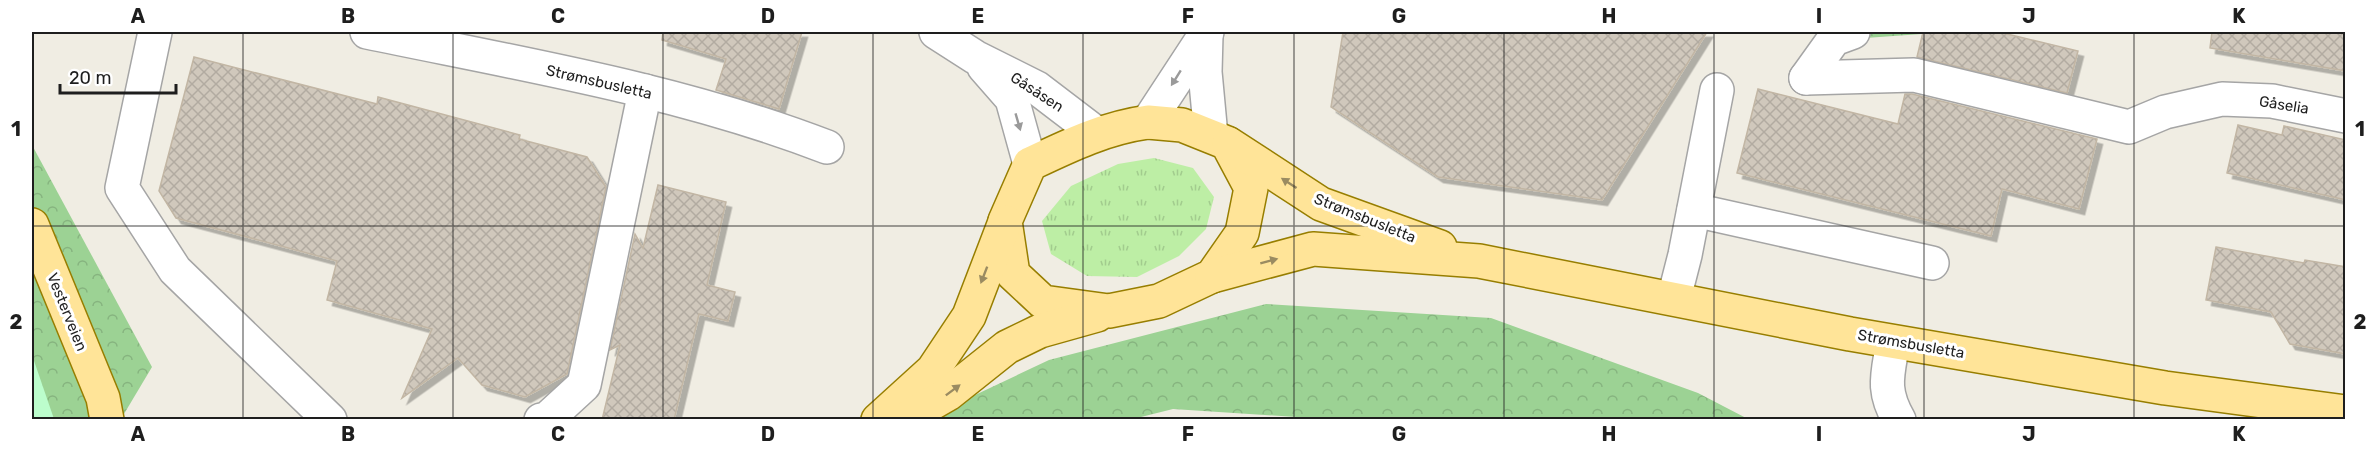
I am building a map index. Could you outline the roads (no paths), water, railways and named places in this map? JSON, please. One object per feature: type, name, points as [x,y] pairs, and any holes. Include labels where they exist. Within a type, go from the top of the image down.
[{"type":"main road","name":"Strømsbusletta","points":[[1030,164],[1096,133],[1119,126],[1148,122],[1182,125],[1219,140],[1321,204],[1479,261]]},
{"type":"main road","points":[[1212,276],[1242,233],[1251,188],[1219,140]]},
{"type":"main road","points":[[878,420],[933,369],[969,316],[1005,221],[1030,164]]},
{"type":"main road","points":[[1005,221],[1013,274],[1043,302],[1109,311]]},
{"type":"main road","name":"Vesterveien","points":[[32,225],[109,412]]},
{"type":"main road","name":"Strømsbusletta","points":[[1109,311],[1159,301],[1212,276],[1314,249],[1479,261],[1893,342],[2165,388],[2344,414]]},
{"type":"main road","points":[[903,420],[948,394],[1007,347],[1040,331],[1109,311]]},
{"type":"street","points":[[155,32],[122,188],[175,270],[330,420]]},
{"type":"street","name":"Strømsbusletta","points":[[367,32],[645,91],[787,132],[826,147]]},
{"type":"street","name":"Gåsåsen","points":[[936,32],[975,57],[1037,88],[1096,133]]},
{"type":"street","name":"Gåselia","points":[[1853,32],[1834,39],[1806,78],[1914,75],[2129,127],[2165,112],[2222,99],[2272,101],[2346,116]]},
{"type":"street","points":[[1148,122],[1206,33]]},
{"type":"street","points":[[1206,33],[1205,72],[1219,140]]},
{"type":"street","name":"Gåsåsen","points":[[975,57],[1012,99],[1030,164]]},
{"type":"street","points":[[1674,298],[1717,90]]},
{"type":"street","points":[[541,420],[547,419],[584,385],[645,91]]},
{"type":"street","points":[[1694,210],[1932,263]]},
{"type":"street","points":[[1893,342],[1886,384],[1899,420]]}]
